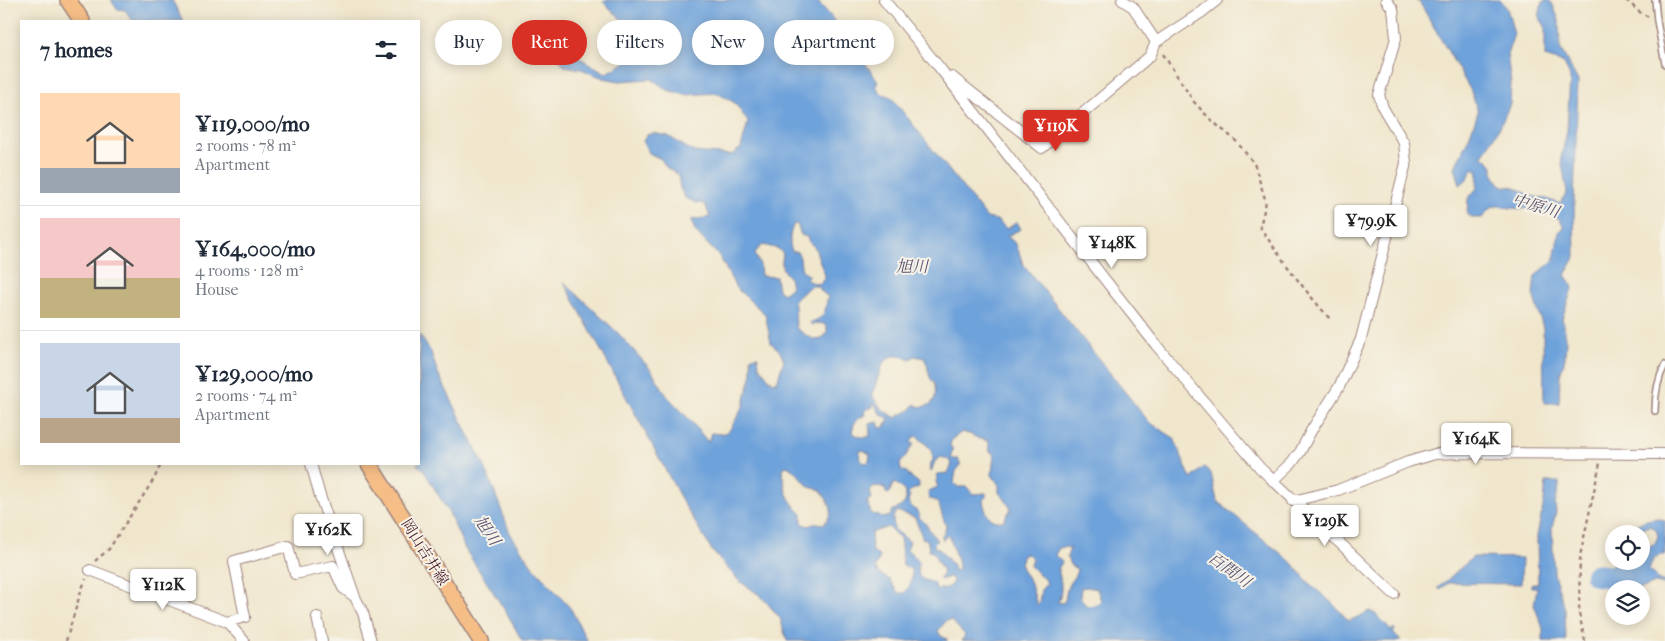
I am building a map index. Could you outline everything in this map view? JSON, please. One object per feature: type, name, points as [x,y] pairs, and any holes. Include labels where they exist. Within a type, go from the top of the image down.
[{"type":"main road","points":[[68,0],[81,20]]},
{"type":"main road","name":"岡山吉井線","points":[[370,465],[481,641]]},
{"type":"street","points":[[884,0],[939,67],[1156,345],[1260,468],[1394,594]]},
{"type":"street","points":[[1122,0],[1133,6],[1156,42]]},
{"type":"street","points":[[939,67],[1042,148],[1150,56],[1156,42],[1217,0]]},
{"type":"street","points":[[1273,482],[1300,452],[1339,387],[1361,339],[1406,163],[1404,142],[1383,108],[1379,95],[1396,38],[1393,9],[1386,0]]},
{"type":"street","points":[[1293,501],[1338,490],[1408,462],[1435,454],[1459,452],[1665,454]]},
{"type":"street","points":[[311,465],[320,496],[356,598],[363,612],[371,641]]},
{"type":"street","points":[[227,622],[245,617],[234,561],[288,546],[295,574],[333,566],[343,588],[356,598]]},
{"type":"street","points":[[90,570],[227,622],[244,641]]},
{"type":"street","points":[[317,617],[322,641]]},
{"type":"lane","points":[[1655,0],[1665,64]]},
{"type":"lane","points":[[1656,411],[1655,400],[1665,365]]},
{"type":"path","points":[[1626,0],[1641,13],[1657,21]]},
{"type":"path","points":[[1156,42],[1194,102],[1211,120],[1235,140],[1254,163],[1266,202],[1260,227],[1280,257],[1331,320]]},
{"type":"path","points":[[1584,641],[1579,613],[1580,556],[1602,454]]},
{"type":"path","points":[[66,641],[81,591],[93,562],[109,549],[154,479],[160,465]]},
{"type":"water","points":[[111,0],[172,0],[182,20],[132,20],[125,10],[117,9]]},
{"type":"water","name":"旭川","points":[[605,0],[816,0],[833,20],[774,20],[774,65],[866,65],[878,81],[876,86],[880,93],[891,97],[987,218],[997,220],[1007,229],[1017,222],[1021,229],[1007,236],[1016,244],[1023,264],[1149,422],[1174,438],[1191,479],[1204,467],[1211,473],[1217,501],[1290,561],[1311,585],[1349,621],[1370,611],[1377,615],[1391,631],[1394,628],[1393,633],[1401,641],[962,641],[965,635],[951,620],[946,621],[938,631],[947,641],[787,641],[780,618],[761,596],[739,581],[713,552],[684,504],[564,282],[618,333],[652,371],[667,396],[708,442],[711,433],[721,434],[729,431],[743,407],[752,373],[751,357],[758,356],[759,366],[771,381],[777,382],[784,360],[779,350],[771,343],[765,314],[736,288],[720,257],[695,231],[691,220],[710,217],[705,204],[685,198],[680,188],[678,175],[667,168],[661,159],[649,153],[643,141],[647,135],[653,133],[668,136],[694,152],[731,155],[741,148],[748,122],[735,103],[717,93],[685,95],[667,90],[652,79],[619,81],[603,78],[581,69],[564,66],[587,65],[587,62],[606,73],[620,65],[682,65],[682,20],[621,20],[603,2]],"holes":[[[794,224],[797,224],[801,235],[807,237],[815,248],[825,276],[821,283],[808,281],[806,278],[809,275],[801,268],[799,255],[797,252],[792,251],[790,241],[791,230]],[[763,245],[779,249],[783,254],[782,267],[789,277],[791,288],[783,294],[778,290],[776,277],[761,276],[760,265],[755,255],[757,250]],[[812,286],[818,286],[828,297],[822,316],[810,323],[812,325],[820,323],[827,326],[827,333],[822,339],[815,340],[796,328],[795,304],[793,302]],[[892,356],[901,356],[909,360],[915,356],[924,358],[927,364],[930,378],[934,383],[935,397],[929,405],[921,407],[915,404],[910,410],[896,418],[882,409],[873,397],[883,363]],[[874,403],[881,415],[889,420],[884,427],[880,428],[878,422],[869,424],[870,436],[860,437],[852,432],[856,421],[865,415],[864,412],[873,407]],[[962,432],[979,439],[983,438],[985,441],[988,439],[990,452],[994,453],[992,475],[999,485],[999,493],[1011,509],[1003,521],[994,520],[988,516],[983,500],[986,497],[986,493],[973,494],[967,487],[958,487],[954,483],[956,471],[961,465],[958,459],[953,459],[951,456],[953,450],[950,445],[952,439]],[[914,436],[918,437],[932,450],[931,472],[935,461],[941,457],[948,459],[952,464],[948,473],[938,474],[936,482],[938,487],[928,491],[929,499],[939,505],[946,524],[942,535],[943,540],[949,535],[959,567],[958,570],[954,571],[953,565],[938,548],[935,548],[934,544],[937,541],[919,517],[919,513],[908,501],[910,497],[908,492],[919,487],[919,483],[908,475],[907,472],[901,470],[900,464],[914,444],[911,443]],[[863,450],[870,454],[867,463],[862,462],[859,456],[860,451]],[[787,466],[796,472],[809,487],[821,490],[829,503],[831,511],[824,524],[817,523],[808,526],[802,523],[802,514],[792,503],[787,493],[783,468]],[[895,483],[903,490],[906,498],[905,502],[899,508],[893,510],[890,516],[882,518],[878,514],[871,513],[867,501],[872,498],[870,492],[873,487],[885,488],[886,493],[889,494]],[[897,511],[915,518],[923,539],[925,538],[928,542],[929,551],[935,553],[943,573],[940,578],[941,580],[949,577],[952,578],[953,582],[950,586],[936,589],[934,583],[922,579],[917,572],[919,562],[907,549],[910,542],[894,529],[893,517]],[[888,527],[900,538],[903,566],[911,569],[912,576],[911,582],[904,593],[898,593],[890,580],[879,574],[875,568],[880,557],[872,550],[871,533]],[[1059,548],[1070,548],[1067,557],[1070,565],[1077,569],[1075,576],[1068,586],[1065,601],[1062,603],[1058,602],[1061,594],[1058,569],[1062,562],[1055,555]],[[1028,554],[1032,558],[1030,566],[1047,583],[1041,590],[1037,605],[1030,581],[1020,563],[1023,555]],[[1087,587],[1097,589],[1101,600],[1096,605],[1087,606],[1080,598],[1081,588]]]},
{"type":"water","name":"中原川","points":[[1415,0],[1500,0],[1507,8],[1514,34],[1507,55],[1511,83],[1510,104],[1500,127],[1482,156],[1493,166],[1493,173],[1503,186],[1515,187],[1531,196],[1560,204],[1567,192],[1561,158],[1567,131],[1570,77],[1564,63],[1545,57],[1545,26],[1539,17],[1542,2],[1548,0],[1552,3],[1559,20],[1560,48],[1578,81],[1574,202],[1575,258],[1565,275],[1573,290],[1562,319],[1566,337],[1565,358],[1560,376],[1559,403],[1544,403],[1543,328],[1533,294],[1535,276],[1554,260],[1559,232],[1564,227],[1560,220],[1549,212],[1534,209],[1498,206],[1490,209],[1482,218],[1474,218],[1467,215],[1468,199],[1477,188],[1478,171],[1473,168],[1468,178],[1460,185],[1455,167],[1478,112],[1471,91],[1420,3]]},
{"type":"water","name":"旭川","points":[[420,336],[431,352],[437,371],[485,467],[510,533],[531,564],[571,609],[587,641],[522,641],[508,615],[465,549],[449,513],[423,469],[417,465],[420,465]]},
{"type":"water","points":[[1546,482],[1559,482],[1555,504],[1556,512],[1552,528],[1554,574],[1565,609],[1566,641],[1543,641],[1543,628],[1534,605],[1537,587],[1531,587],[1531,584],[1538,583],[1537,536]]},
{"type":"water","points":[[1658,518],[1665,521],[1665,555],[1660,555],[1653,559],[1650,567],[1650,546],[1655,543],[1658,536],[1656,530],[1650,525],[1636,525]]},
{"type":"water","points":[[1473,557],[1522,558],[1521,584],[1448,583],[1440,590],[1438,588]]},
{"type":"water","points":[[1649,570],[1659,580],[1665,582],[1665,585],[1655,583],[1650,585],[1650,580],[1606,580],[1604,574],[1608,571]]},
{"type":"waterway","name":"百間川","points":[[1596,575],[1625,578],[1632,570]]}]
